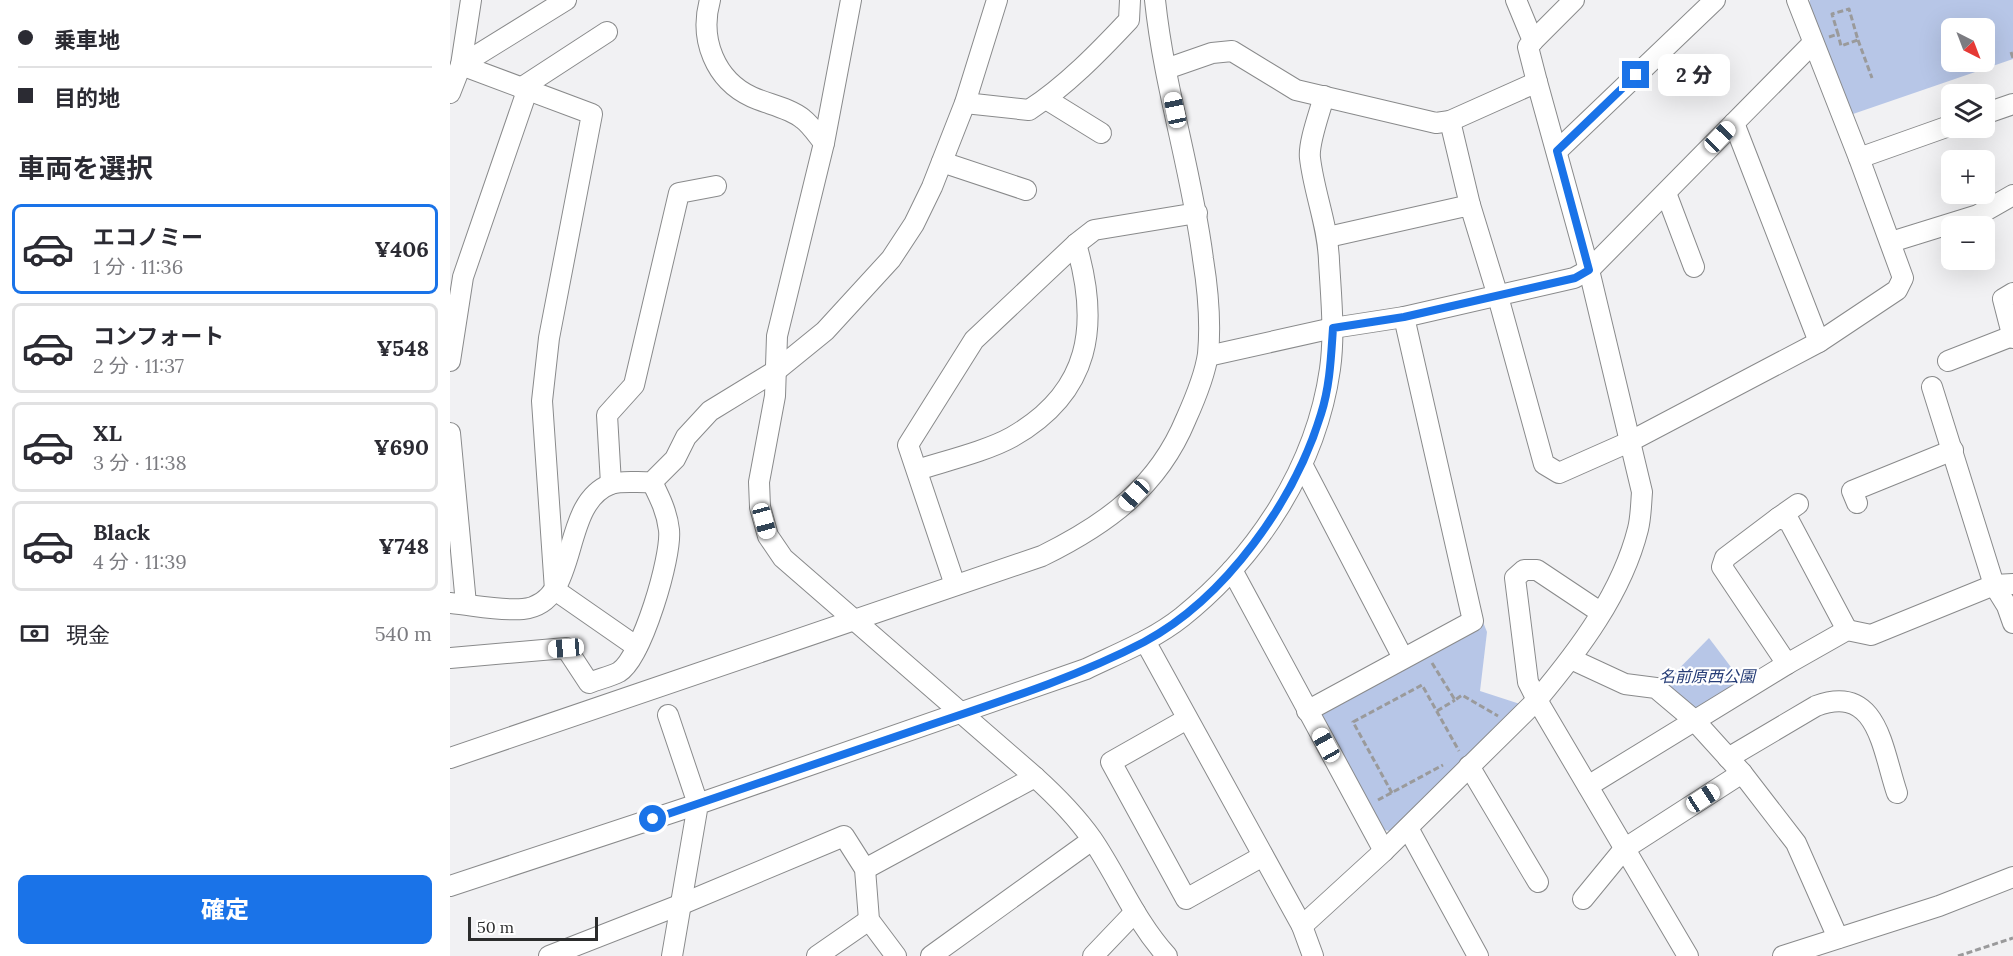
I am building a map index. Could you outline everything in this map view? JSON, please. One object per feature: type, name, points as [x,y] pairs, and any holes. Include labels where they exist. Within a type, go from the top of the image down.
[{"type":"street","points":[[450,93],[461,65],[471,0]]},
{"type":"street","points":[[461,65],[566,0]]},
{"type":"street","points":[[710,0],[707,30],[710,54],[724,79],[749,96],[802,118],[824,143]]},
{"type":"street","points":[[851,0],[824,143],[777,336],[775,396],[759,482],[760,507],[768,536],[783,558],[1069,809],[1092,840],[1135,912],[1167,956]]},
{"type":"street","points":[[450,433],[458,604],[524,609],[541,601],[555,590],[566,564],[579,518],[593,496],[611,484],[652,482],[675,459],[686,437],[710,411],[777,370],[825,331],[891,259],[914,224],[942,162],[964,103],[997,0]]},
{"type":"street","points":[[964,103],[1029,110],[1046,99],[1101,50],[1129,20],[1130,0]]},
{"type":"street","points":[[450,758],[1042,556],[1084,535],[1119,511],[1150,479],[1177,442],[1208,356],[1208,295],[1197,213],[1166,69],[1155,0]]},
{"type":"street","points":[[1516,0],[1533,41]]},
{"type":"street","points":[[1302,926],[1408,828],[1466,760],[1512,724],[1537,700],[1571,659],[1600,612],[1626,564],[1639,527],[1642,492],[1589,270],[1528,47],[1574,0]]},
{"type":"street","points":[[1557,151],[1715,0]]},
{"type":"street","points":[[1450,121],[1470,205],[1544,464],[1559,473],[1629,442],[1819,342],[1897,290],[1903,278],[1891,242],[1797,0]]},
{"type":"street","points":[[450,361],[457,276],[524,89],[607,32]]},
{"type":"street","points":[[1208,356],[1333,328],[1404,317],[1497,293],[1575,278],[1589,270],[1813,43]]},
{"type":"street","points":[[1166,69],[1212,53],[1232,51],[1296,90],[1436,123],[1450,121],[1537,82]]},
{"type":"street","points":[[461,65],[591,114],[549,338],[542,401],[555,590]]},
{"type":"street","points":[[450,886],[962,714],[1086,669],[1146,641],[1182,617],[1232,570],[1271,521],[1303,466],[1322,412],[1330,369],[1333,328],[1328,237],[1309,156],[1324,96]]},
{"type":"street","points":[[1046,99],[1101,133]]},
{"type":"street","points":[[1995,110],[2013,104]]},
{"type":"street","points":[[1734,123],[1819,342]]},
{"type":"street","points":[[1859,158],[1941,130]]},
{"type":"street","points":[[942,162],[1026,190]]},
{"type":"street","points":[[611,484],[607,415],[634,385],[679,193],[716,186]]},
{"type":"street","points":[[1666,193],[1694,267]]},
{"type":"street","points":[[1891,242],[1978,215],[2013,195]]},
{"type":"street","points":[[1328,237],[1470,205]]},
{"type":"street","points":[[955,585],[908,445],[974,340],[1076,244],[1094,230],[1197,213]]},
{"type":"street","points":[[917,470],[1010,438],[1042,417],[1063,392],[1088,343],[1089,309],[1086,278],[1076,244]]},
{"type":"street","points":[[1948,361],[2013,337],[2002,299],[2013,293]]},
{"type":"street","points":[[1307,711],[1473,621],[1404,317]]},
{"type":"street","points":[[1932,387],[1953,450],[2004,584],[2007,606],[2013,623]]},
{"type":"street","points":[[1852,491],[1953,450]]},
{"type":"street","points":[[1303,466],[1403,657]]},
{"type":"street","points":[[450,658],[566,648],[589,683],[621,671],[637,647],[654,610],[670,532],[665,508],[652,482]]},
{"type":"street","points":[[1787,664],[1722,567],[1725,558],[1798,504]]},
{"type":"street","points":[[1778,518],[1789,521],[1846,630]]},
{"type":"street","points":[[1232,570],[1384,851]]},
{"type":"street","points":[[1600,612],[1537,570],[1524,570],[1515,578],[1528,682],[1688,956]]},
{"type":"street","points":[[1588,786],[1846,630],[1871,635],[2004,584]]},
{"type":"street","points":[[555,590],[637,647]]},
{"type":"street","points":[[1146,641],[1302,926],[1312,956]]},
{"type":"street","points":[[1571,659],[1625,684],[1656,688],[1694,720],[1742,773],[1796,843],[1838,938]]},
{"type":"street","points":[[1728,758],[1816,706],[1827,702],[1861,705],[1871,715],[1897,793]]},
{"type":"street","points":[[668,715],[698,804],[672,956]]},
{"type":"street","points":[[1187,719],[1110,762],[1186,898],[1263,856]]},
{"type":"street","points":[[1466,760],[1538,882]]},
{"type":"street","points":[[1583,899],[1624,849],[1742,773]]},
{"type":"street","points":[[865,869],[1035,777]]},
{"type":"street","points":[[1408,828],[1478,956]]},
{"type":"street","points":[[549,956],[682,904],[844,836],[865,869],[869,920],[896,956]]},
{"type":"street","points":[[931,956],[1092,840]]},
{"type":"street","points":[[1783,956],[1939,906],[2013,877]]},
{"type":"street","points":[[1094,956],[1135,912]]},
{"type":"street","points":[[817,956],[869,920]]},
{"type":"path","points":[[1858,40],[1841,46],[1832,14],[1849,9],[1872,78]]},
{"type":"path","points":[[1813,43],[1838,34]]},
{"type":"path","points":[[2011,52],[2013,58]]},
{"type":"path","points":[[1436,669],[1455,700]]},
{"type":"path","points":[[1353,796],[1371,786],[1378,801],[1466,760],[1422,685],[1353,722],[1392,793]]},
{"type":"path","points":[[1437,711],[1462,696],[1512,724]]},
{"type":"path","points":[[1958,956],[2013,938]]},
{"type":"green space","points":[[1810,0],[2013,0],[2013,59],[1995,65],[1995,18],[1941,18],[1941,72],[1975,72],[1853,114],[1809,3]]},
{"type":"green space","points":[[1483,622],[1487,632],[1480,691],[1520,704],[1392,831],[1382,830],[1318,712]]},
{"type":"green space","name":"名前原西公園","points":[[1709,638],[1743,683],[1695,713],[1664,684]]},
{"type":"route","points":[[653,819],[962,714],[1086,669],[1146,641],[1182,617],[1232,570],[1271,521],[1303,466],[1322,412],[1330,369],[1333,328],[1404,317],[1497,293],[1575,278],[1589,270],[1557,151],[1636,75]]}]
